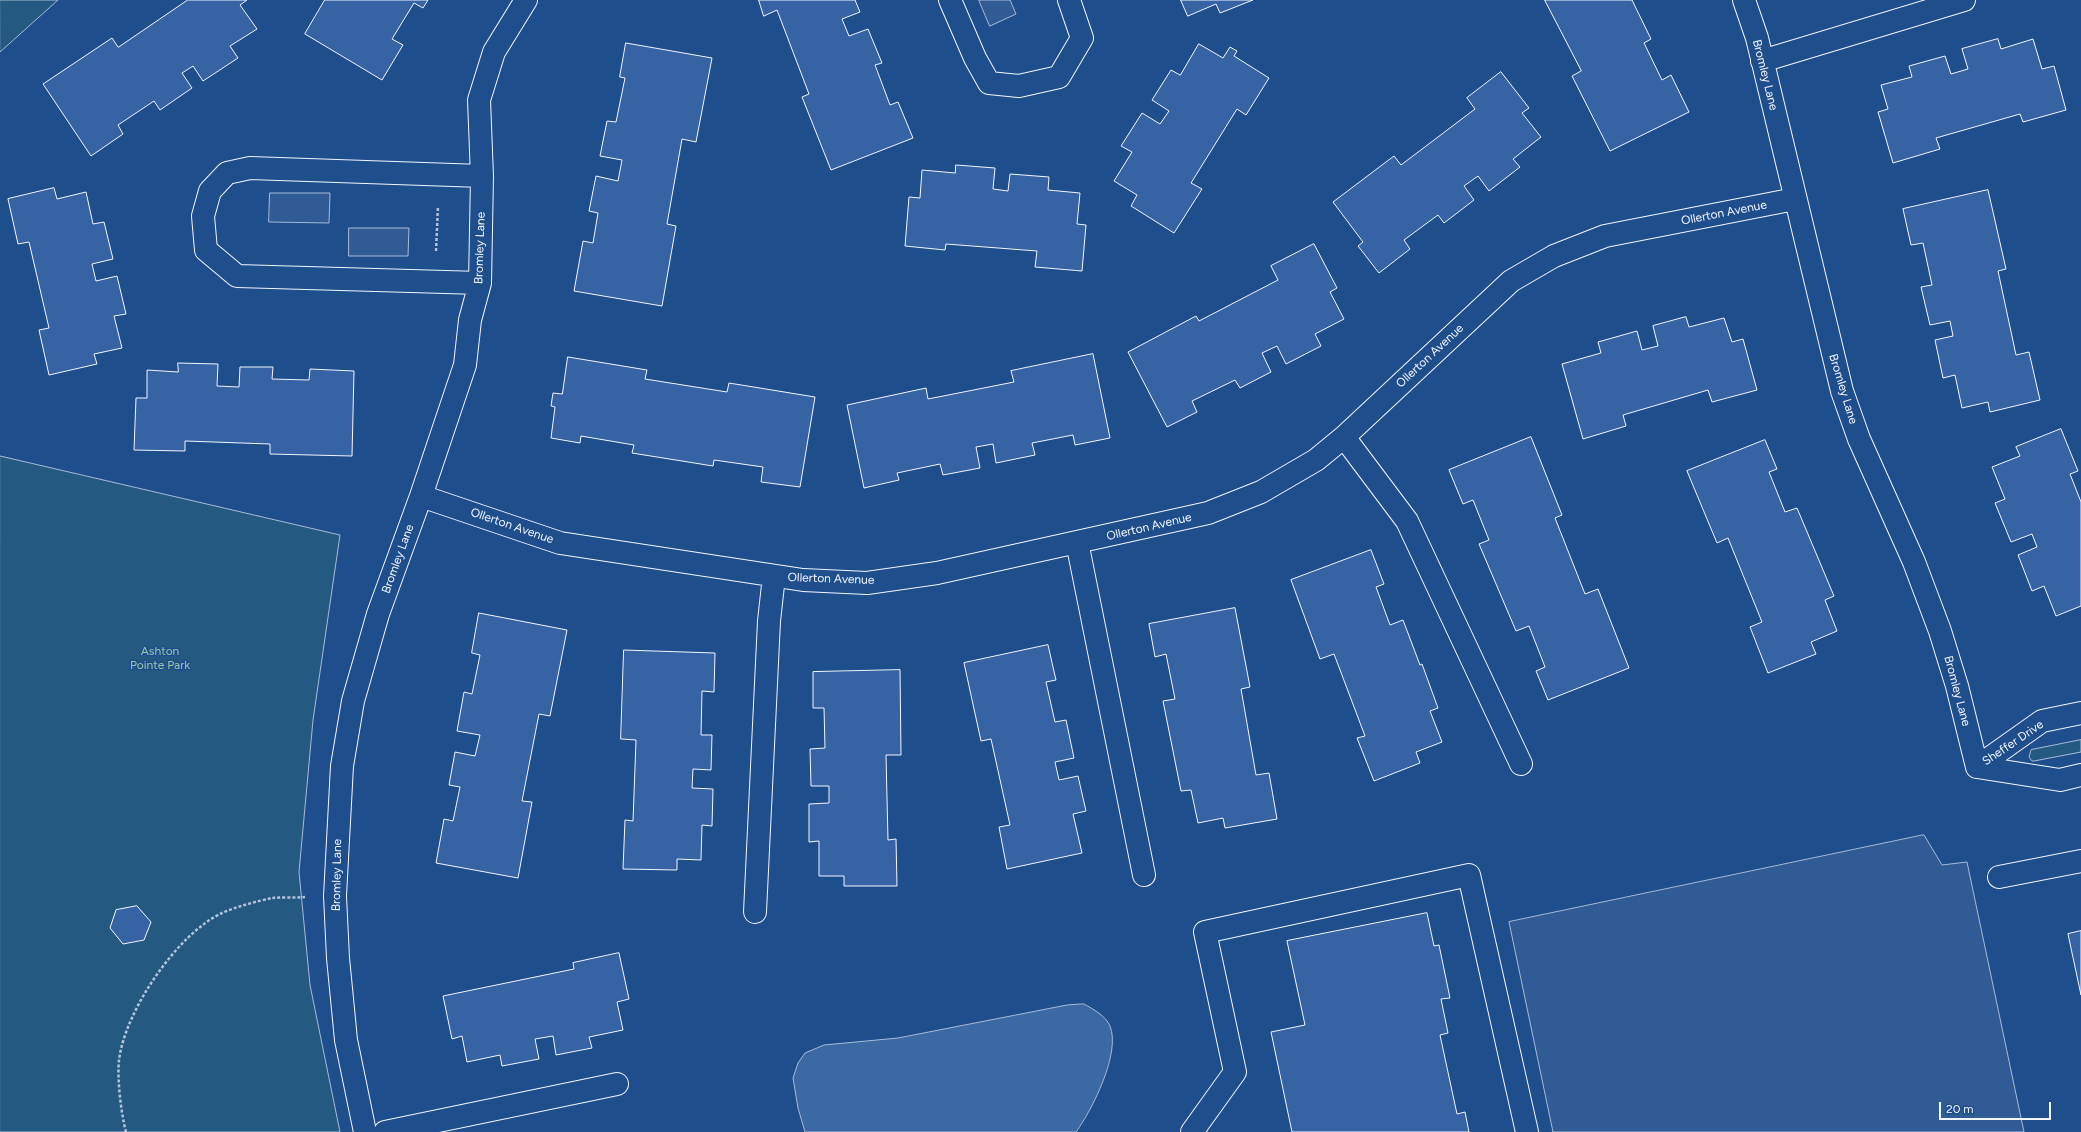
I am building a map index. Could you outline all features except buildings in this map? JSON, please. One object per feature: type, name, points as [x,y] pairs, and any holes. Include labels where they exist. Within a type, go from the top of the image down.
[{"type":"street","name":"Bromley Lane","points":[[365,1132],[346,1040],[338,958],[335,896],[342,766],[354,701],[378,614],[421,496],[465,365],[470,320],[480,282],[482,176],[479,100],[494,52],[526,0]]},
{"type":"street","points":[[950,0],[975,58],[989,83],[1019,86],[1059,77],[1082,38],[1069,0]]},
{"type":"street","name":"Bromley Lane","points":[[1744,0],[1757,38],[1842,391],[1859,439],[1914,562],[1940,630],[1957,686],[1977,767]]},
{"type":"street","points":[[1762,61],[1964,0]]},
{"type":"street","points":[[480,282],[237,276],[206,250],[203,216],[210,191],[227,173],[250,168],[482,176]]},
{"type":"street","name":"Ollerton Avenue","points":[[421,496],[560,543],[774,576],[803,580],[867,583],[937,574],[1215,511],[1261,492],[1316,460],[1344,437],[1512,281],[1554,256],[1605,236],[1795,199]]},
{"type":"street","points":[[1344,437],[1407,521],[1521,764]]},
{"type":"street","points":[[1077,542],[1144,875]]},
{"type":"street","points":[[755,912],[769,621],[774,576]]},
{"type":"street","name":"Sheffer Drive","points":[[1977,767],[2042,721],[2081,713]]},
{"type":"street","name":"Sheffer Drive","points":[[1977,767],[2060,780],[2081,775]]},
{"type":"street","points":[[1999,877],[2081,862]]},
{"type":"street","points":[[1192,1132],[1235,1072],[1205,932],[1470,875],[1527,1132]]},
{"type":"street","points":[[385,1132],[617,1084]]},
{"type":"path","points":[[436,256],[438,204]]},
{"type":"path","points":[[126,1132],[122,1117],[119,1060],[130,1019],[161,970],[191,934],[222,913],[272,898],[335,896]]},
{"type":"green space","points":[[0,0],[58,0],[0,52]]},
{"type":"green space","name":"Ashton Pointe Park","points":[[0,456],[340,535],[313,720],[299,872],[310,985],[340,1132],[0,1132]]},
{"type":"green space","points":[[2081,740],[2081,752],[2034,761],[2032,761],[2029,757],[2031,750]]},
{"type":"shaded area","points":[[979,0],[1010,0],[1016,14],[990,26]]},
{"type":"shaded area","points":[[270,193],[330,193],[329,223],[269,222]]},
{"type":"shaded area","points":[[349,228],[409,228],[408,256],[349,256]]},
{"type":"shaded area","points":[[1924,835],[1942,865],[1967,862],[2024,1132],[1553,1132],[1509,922]]},
{"type":"shaded area","points":[[1084,1004],[1099,1013],[1108,1022],[1112,1037],[1112,1051],[1097,1096],[1076,1132],[805,1132],[798,1108],[793,1078],[798,1063],[805,1053],[824,1045],[898,1038],[1067,1005]]}]
